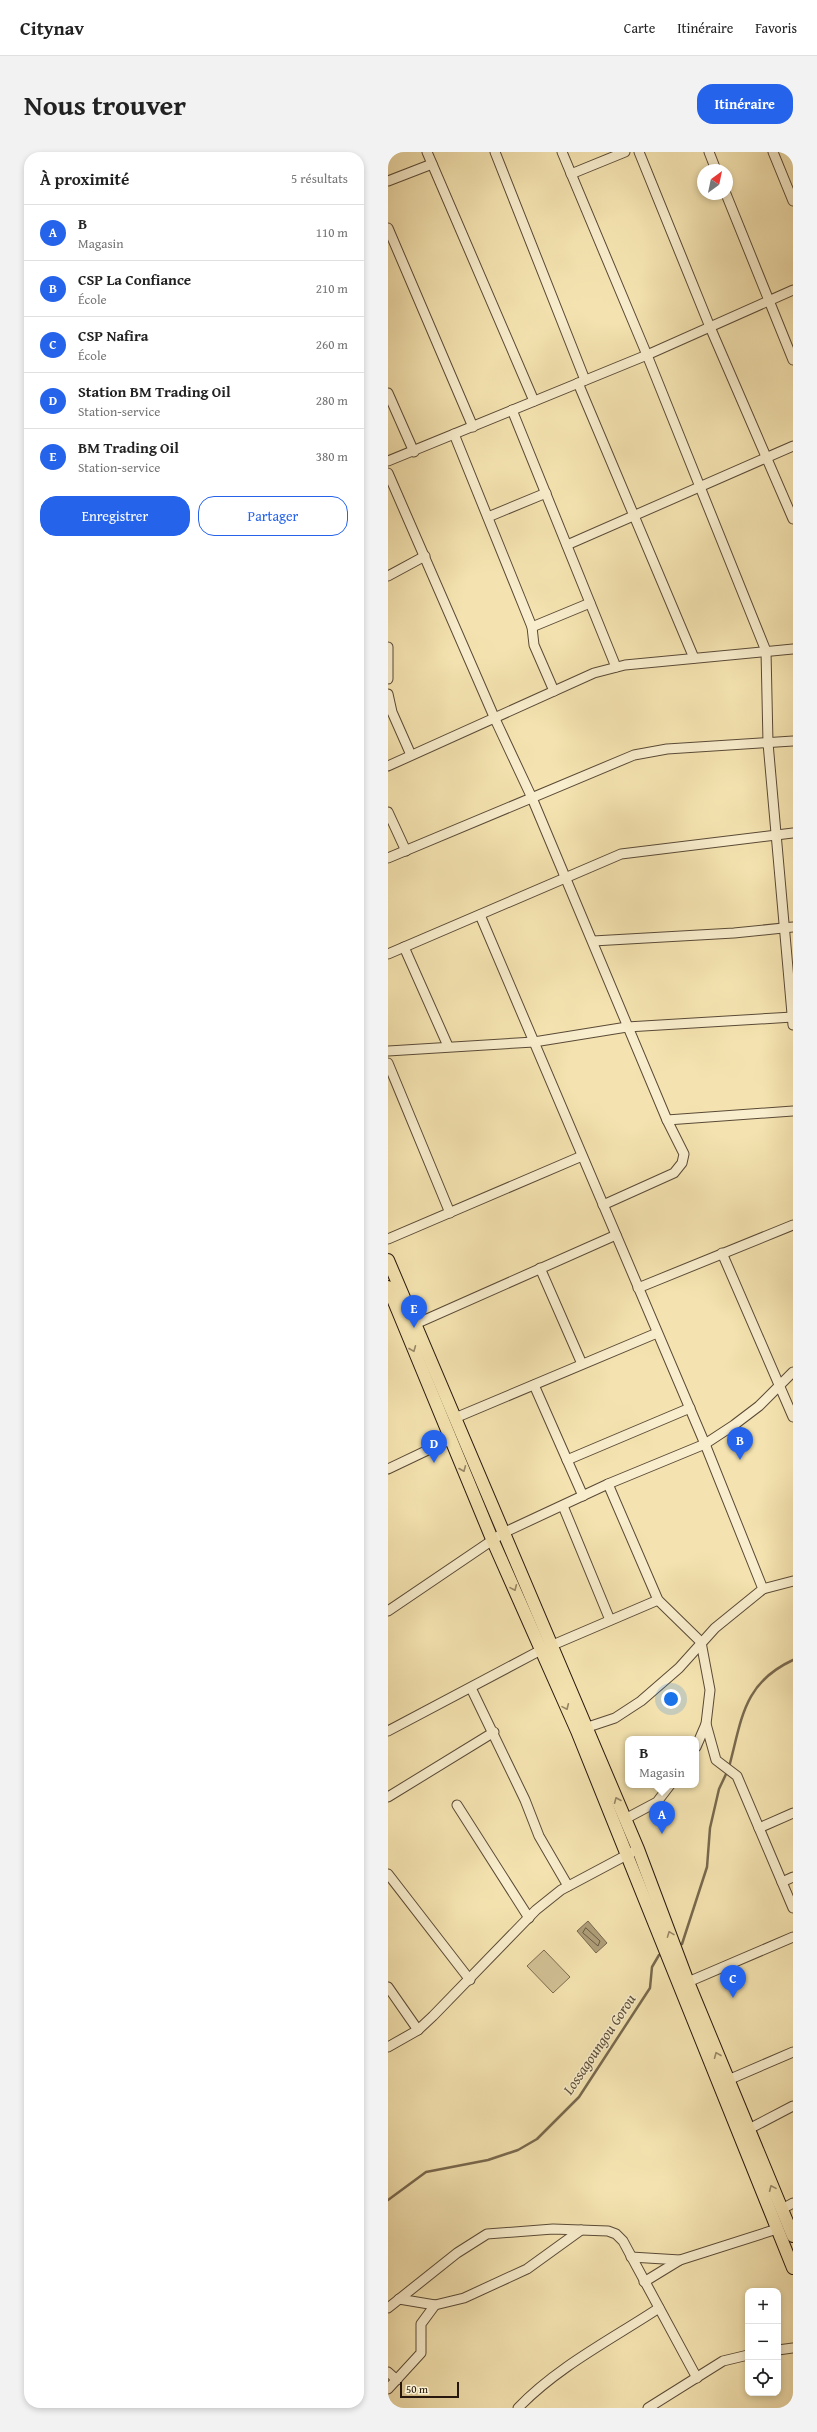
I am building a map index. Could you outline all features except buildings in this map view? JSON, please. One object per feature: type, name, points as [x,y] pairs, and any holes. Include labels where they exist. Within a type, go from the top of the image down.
[{"type":"main road","points":[[388,1260],[451,1439],[492,1539],[546,1648],[582,1729],[625,1819],[632,1851],[793,2268]]},
{"type":"main road","points":[[388,1287],[410,1326],[455,1418],[503,1533],[546,1648]]},
{"type":"main road","points":[[582,1729],[688,1982],[747,2130],[793,2236]]},
{"type":"street","points":[[495,152],[581,382],[633,515],[694,658]]},
{"type":"street","points":[[562,152],[766,651],[768,743],[783,928],[793,1025]]},
{"type":"street","points":[[571,174],[625,152]]},
{"type":"street","points":[[639,152],[710,327],[766,457],[790,503],[793,519]]},
{"type":"street","points":[[709,152],[714,164]]},
{"type":"street","points":[[773,152],[793,201]]},
{"type":"street","points":[[388,181],[431,156],[534,401]]},
{"type":"street","points":[[728,200],[793,360]]},
{"type":"street","points":[[389,234],[474,427]]},
{"type":"street","points":[[388,461],[414,452],[646,355],[793,290]]},
{"type":"street","points":[[388,394],[414,452]]},
{"type":"street","points":[[512,410],[616,667]]},
{"type":"street","points":[[454,434],[488,517],[515,590],[532,627],[534,645],[554,691]]},
{"type":"street","points":[[567,545],[793,446]]},
{"type":"street","points":[[388,473],[495,719],[532,798],[667,1120],[684,1154],[679,1168],[671,1175],[603,1206]]},
{"type":"street","points":[[488,517],[546,493]]},
{"type":"street","points":[[388,576],[425,556]]},
{"type":"street","points":[[532,627],[590,603]]},
{"type":"street","points":[[388,647],[388,679]]},
{"type":"street","points":[[388,766],[594,673],[616,667],[793,649]]},
{"type":"street","points":[[388,694],[392,712],[411,755]]},
{"type":"street","points":[[388,858],[634,755],[648,752],[793,741]]},
{"type":"street","points":[[388,812],[406,851]]},
{"type":"street","points":[[388,954],[622,854],[636,851],[793,833]]},
{"type":"street","points":[[480,915],[690,1408],[763,1589]]},
{"type":"street","points":[[592,941],[734,933],[793,927]]},
{"type":"street","points":[[404,947],[448,1046]]},
{"type":"street","points":[[388,1051],[448,1046],[534,1042],[628,1027],[793,1017]]},
{"type":"street","points":[[388,1063],[450,1213]]},
{"type":"street","points":[[667,1120],[793,1111]]},
{"type":"street","points":[[388,1239],[582,1156]]},
{"type":"street","points":[[638,1288],[793,1225]]},
{"type":"street","points":[[410,1326],[616,1235]]},
{"type":"street","points":[[722,1253],[793,1416]]},
{"type":"street","points":[[540,1268],[582,1364]]},
{"type":"street","points":[[455,1418],[658,1333]]},
{"type":"street","points":[[388,1611],[492,1539],[503,1533],[608,1484],[705,1444],[760,1406],[793,1372]]},
{"type":"street","points":[[534,1384],[583,1496]]},
{"type":"street","points":[[567,1460],[690,1408]]},
{"type":"street","points":[[388,1469],[451,1439]]},
{"type":"street","points":[[608,1484],[658,1600],[701,1642],[710,1684],[706,1724],[699,1740]]},
{"type":"street","points":[[563,1506],[610,1620]]},
{"type":"street","points":[[582,1729],[615,1718],[641,1701],[679,1668],[701,1642],[763,1589],[793,1581]]},
{"type":"street","points":[[388,1731],[546,1648],[658,1600]]},
{"type":"street","points":[[471,1688],[494,1732],[539,1836],[568,1886]]},
{"type":"street","points":[[706,1724],[716,1760],[737,1776],[793,1908]]},
{"type":"street","points":[[388,1797],[494,1732]]},
{"type":"street","points":[[625,1819],[654,1804],[667,1788]]},
{"type":"street","points":[[457,1805],[529,1918]]},
{"type":"street","points":[[759,1828],[793,1813]]},
{"type":"street","points":[[388,2047],[418,2030],[470,1980],[529,1918],[568,1886],[632,1851]]},
{"type":"street","points":[[388,1874],[470,1980]]},
{"type":"street","points":[[782,1882],[793,1877]]},
{"type":"street","points":[[688,1982],[793,1937]]},
{"type":"street","points":[[388,1987],[418,2030]]},
{"type":"street","points":[[728,2080],[793,2052]]},
{"type":"street","points":[[747,2130],[793,2106]]},
{"type":"street","points":[[782,2209],[793,2203]]},
{"type":"street","points":[[388,2308],[457,2253],[487,2234],[553,2229],[616,2234],[623,2241],[697,2378]]},
{"type":"street","points":[[644,2282],[680,2260],[777,2229]]},
{"type":"street","points":[[399,2299],[435,2305],[464,2298],[527,2269],[580,2230]]},
{"type":"street","points":[[631,2257],[680,2260]]},
{"type":"street","points":[[388,2389],[421,2353],[421,2324],[435,2305]]},
{"type":"street","points":[[518,2408],[545,2384],[570,2366],[659,2308]]},
{"type":"street","points":[[781,2350],[793,2348]]},
{"type":"street","points":[[648,2408],[723,2361],[745,2356]]},
{"type":"street","points":[[388,2372],[397,2380]]},
{"type":"shaded area","points":[[544,1950],[570,1977],[553,1993],[527,1966]]},
{"type":"water","points":[[588,1921],[607,1943],[596,1953],[577,1931]]},
{"type":"waterway","name":"Lossagoungou Gorou","points":[[729,1767],[737,1733],[747,1704],[754,1691],[776,1669],[793,1660]]},
{"type":"waterway","name":"Lossagoungou Gorou","points":[[682,1944],[707,1867],[710,1828],[719,1789],[727,1772]]},
{"type":"waterway","name":"Lossagoungou Gorou","points":[[388,2200],[426,2172],[488,2160],[518,2150],[537,2139],[579,2097],[650,1988],[652,1967],[659,1955]]},
{"type":"place","name":"BM Trading Oil","points":[[414,1328]]},
{"type":"place","name":"CSP La Confiance","points":[[740,1460]]},
{"type":"place","name":"Station BM Trading Oil","points":[[434,1463]]},
{"type":"place","name":"B","points":[[662,1834]]},
{"type":"place","name":"CSP Nafira","points":[[733,1998]]}]
